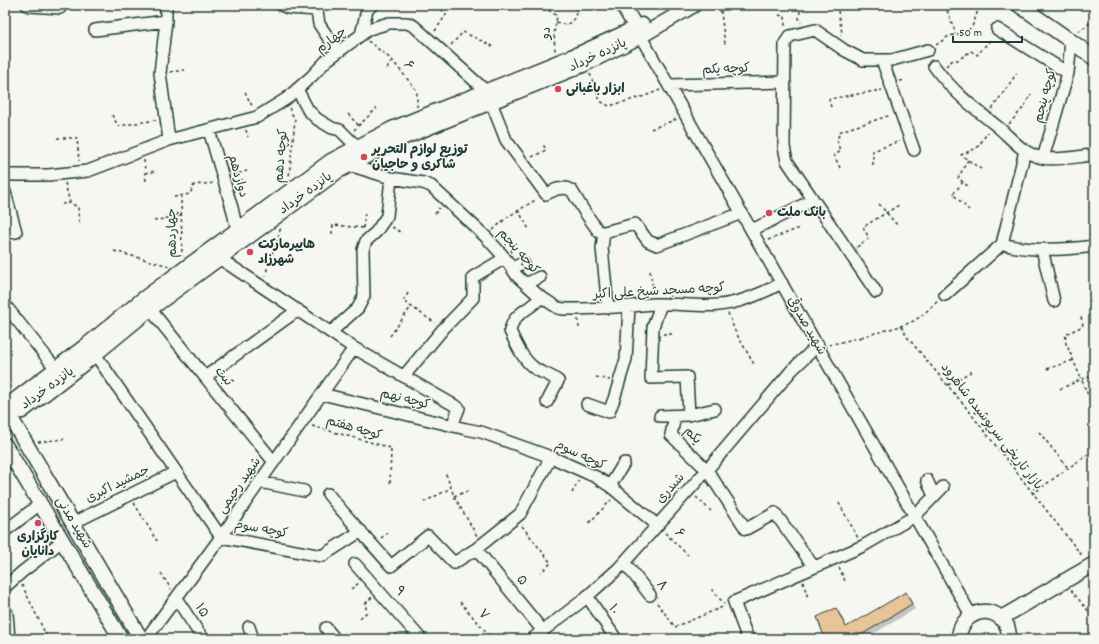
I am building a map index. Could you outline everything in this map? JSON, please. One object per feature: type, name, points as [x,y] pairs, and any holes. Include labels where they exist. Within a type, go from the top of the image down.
[{"type":"main road","name":"شهید صدوقی","points":[[623,5],[638,32]]},
{"type":"main road","points":[[638,32],[678,5]]},
{"type":"main road","points":[[638,32],[694,5]]},
{"type":"main road","points":[[1019,5],[1094,49]]},
{"type":"main road","points":[[1032,5],[1073,38],[1094,58]]},
{"type":"main road","name":"پانزده خرداد","points":[[6,411],[22,411],[150,309],[338,171],[397,140],[489,97],[558,62],[638,32]]},
{"type":"main road","name":"پانزده خرداد","points":[[6,411],[15,400],[87,345],[142,300],[331,161],[392,129],[418,119],[489,97],[585,64],[638,32]]},
{"type":"main road","name":"شهید مدنی","points":[[6,411],[141,639]]},
{"type":"main road","name":"شهید مدنی","points":[[5,445],[121,639]]},
{"type":"main road","points":[[1004,621],[1069,587],[1093,567]]},
{"type":"main road","points":[[1004,621],[1093,567]]},
{"type":"main road","points":[[959,639],[961,627],[965,620],[971,615],[979,612],[994,614],[1004,621],[1009,639]]},
{"type":"street","points":[[27,5],[60,8]]},
{"type":"street","points":[[166,5],[166,21],[160,73],[169,140]]},
{"type":"street","points":[[281,5],[288,8],[316,7],[319,24],[338,52]]},
{"type":"street","points":[[362,35],[367,10],[372,5]]},
{"type":"street","points":[[95,30],[166,21]]},
{"type":"street","name":"چهارم","points":[[5,175],[48,175],[88,171],[169,140],[257,117],[283,100],[312,76],[327,60],[370,29],[389,23],[414,26],[489,97]]},
{"type":"street","points":[[876,292],[787,161],[784,147],[785,43],[790,36],[815,30],[863,60],[887,60],[930,49]]},
{"type":"street","points":[[999,30],[1068,73]]},
{"type":"street","name":"شهید صدوقی","points":[[638,32],[971,615]]},
{"type":"street","name":"کوچه پنجم","points":[[1043,158],[1068,73],[1073,38]]},
{"type":"street","points":[[887,60],[892,89],[914,150]]},
{"type":"street","points":[[936,69],[961,98],[1024,151],[1043,158],[1094,155]]},
{"type":"street","name":"کوچه یکم","points":[[669,86],[784,82]]},
{"type":"street","points":[[297,89],[308,110],[317,119],[332,128],[340,130],[359,147]]},
{"type":"street","points":[[489,97],[506,140],[546,194],[557,189],[566,188],[572,191],[599,232],[635,224],[648,241],[657,245],[742,213]]},
{"type":"street","name":"دوازدهم","points":[[208,130],[224,180],[237,230]]},
{"type":"street","points":[[945,295],[1002,244],[1024,151]]},
{"type":"street","name":"کوچه پنجم","points":[[349,165],[391,178],[423,183],[431,186],[486,237],[505,258],[517,276],[538,295],[539,299],[536,303],[513,320],[510,331],[518,349],[530,365],[539,371],[552,375],[558,381],[547,402]]},
{"type":"street","points":[[331,332],[358,308],[364,296],[363,250],[366,241],[381,226],[387,216],[391,178]]},
{"type":"street","points":[[5,192],[10,232]]},
{"type":"street","points":[[752,230],[813,200]]},
{"type":"street","points":[[604,232],[602,248],[608,308]]},
{"type":"street","points":[[1002,244],[1016,248],[1042,249],[1074,249],[1094,246]]},
{"type":"street","points":[[1042,249],[1054,301]]},
{"type":"street","points":[[219,258],[354,348],[459,408],[452,426]]},
{"type":"street","points":[[404,376],[443,329],[473,298],[474,277],[505,258]]},
{"type":"street","points":[[512,268],[523,263]]},
{"type":"street","points":[[526,284],[540,277]]},
{"type":"street","name":"کوچه مسجد شیخ علی اکبر","points":[[538,295],[558,308],[564,309],[629,307],[659,304],[720,305],[764,292],[782,283]]},
{"type":"street","points":[[659,304],[653,327],[651,378],[687,377],[689,415]]},
{"type":"street","points":[[5,305],[56,369]]},
{"type":"street","points":[[587,404],[609,412],[626,359],[629,307]]},
{"type":"street","name":"ثبت","points":[[150,309],[274,462]]},
{"type":"street","points":[[205,378],[298,310]]},
{"type":"street","name":"شبدری","points":[[532,639],[586,596],[624,562],[707,470],[792,370],[819,347]]},
{"type":"street","name":"شهید رحیمی","points":[[146,639],[221,537],[354,348]]},
{"type":"street","points":[[95,354],[221,537]]},
{"type":"street","name":"کوچه نهم","points":[[322,394],[481,432]]},
{"type":"street","points":[[660,416],[689,415],[715,409]]},
{"type":"street","name":"یکم","points":[[676,416],[671,436],[707,470]]},
{"type":"street","name":"کوچه سوم","points":[[481,432],[583,471],[614,489],[657,525]]},
{"type":"street","points":[[328,494],[391,566],[428,536],[454,563],[479,547],[520,514],[551,458]]},
{"type":"street","points":[[614,489],[624,464]]},
{"type":"street","points":[[707,470],[746,529],[775,513],[814,567]]},
{"type":"street","name":"جمشید اکبری","points":[[73,523],[176,472]]},
{"type":"street","points":[[927,480],[934,496]]},
{"type":"street","points":[[260,482],[304,491]]},
{"type":"street","points":[[748,639],[730,604],[863,546],[915,516],[943,487]]},
{"type":"street","points":[[5,531],[40,504]]},
{"type":"street","name":"کوچه سوم","points":[[221,537],[322,556],[361,531]]},
{"type":"street","points":[[5,587],[62,541]]},
{"type":"street","name":"۵","points":[[479,547],[543,631]]},
{"type":"street","name":"۸","points":[[624,562],[650,595]]},
{"type":"street","name":"۹","points":[[356,564],[421,639]]},
{"type":"street","name":"۱۰","points":[[586,596],[616,639]]},
{"type":"street","name":"۱۵","points":[[176,598],[203,639]]},
{"type":"street","points":[[6,613],[9,639]]},
{"type":"street","points":[[248,627],[253,639]]},
{"type":"street","points":[[326,628],[335,639]]},
{"type":"path","points":[[429,40],[446,15],[439,5]]},
{"type":"path","name":"دو","points":[[525,5],[550,11],[557,16],[554,35],[555,50],[558,62]]},
{"type":"path","points":[[720,5],[725,44]]},
{"type":"path","points":[[801,5],[799,18],[805,32]]},
{"type":"path","points":[[944,5],[956,34]]},
{"type":"path","points":[[930,49],[949,36],[964,32],[972,27],[980,5]]},
{"type":"path","points":[[556,22],[566,25],[573,21],[576,17],[577,6]]},
{"type":"path","points":[[836,44],[842,33],[838,11]]},
{"type":"path","points":[[1073,38],[1094,20]]},
{"type":"path","points":[[936,69],[953,60],[958,60],[971,51],[977,56],[999,30]]},
{"type":"path","points":[[444,53],[463,32],[494,47]]},
{"type":"path","name":"۶","points":[[362,35],[392,60],[417,91],[418,119]]},
{"type":"path","points":[[387,69],[392,60]]},
{"type":"path","points":[[585,64],[600,101],[609,106],[645,96],[669,86]]},
{"type":"path","points":[[160,73],[184,70]]},
{"type":"path","points":[[981,168],[961,155],[977,148],[989,121],[1017,73]]},
{"type":"path","points":[[831,107],[829,99],[892,89]]},
{"type":"path","points":[[245,92],[257,117]]},
{"type":"path","points":[[1002,132],[1024,107],[1031,94]]},
{"type":"path","name":"کوچه دهم","points":[[283,100],[295,120],[288,192]]},
{"type":"path","points":[[347,137],[377,108]]},
{"type":"path","points":[[840,168],[834,155],[840,152],[837,139],[841,131],[900,112]]},
{"type":"path","points":[[348,114],[359,126]]},
{"type":"path","points":[[112,115],[118,126],[166,118]]},
{"type":"path","points":[[651,129],[686,116]]},
{"type":"path","points":[[56,138],[77,138],[80,171]]},
{"type":"path","points":[[874,165],[873,151],[910,138]]},
{"type":"path","points":[[521,162],[546,150],[543,144]]},
{"type":"path","points":[[143,150],[146,182]]},
{"type":"path","points":[[968,160],[958,178],[970,187]]},
{"type":"path","points":[[145,173],[157,171]]},
{"type":"path","points":[[174,197],[190,194],[194,185],[224,180],[247,171]]},
{"type":"path","points":[[63,173],[70,203]]},
{"type":"path","points":[[963,182],[953,194],[970,210]]},
{"type":"path","points":[[486,237],[506,218],[546,194]]},
{"type":"path","name":"چهاردهم","points":[[181,196],[182,271]]},
{"type":"path","points":[[62,204],[70,203],[78,207],[80,223]]},
{"type":"path","points":[[879,204],[896,225]]},
{"type":"path","points":[[849,253],[869,238],[863,227],[899,205]]},
{"type":"path","points":[[1092,207],[1094,215]]},
{"type":"path","points":[[518,210],[529,229]]},
{"type":"path","points":[[362,228],[365,212]]},
{"type":"path","points":[[154,220],[182,215]]},
{"type":"path","points":[[263,287],[268,262],[277,242],[283,221]]},
{"type":"path","points":[[332,234],[334,224],[362,228],[381,226],[402,233]]},
{"type":"path","points":[[759,243],[800,228]]},
{"type":"path","points":[[114,251],[182,271]]},
{"type":"path","points":[[650,271],[659,304]]},
{"type":"path","points":[[408,294],[403,301],[443,329]]},
{"type":"path","points":[[819,347],[913,322],[924,315],[945,295]]},
{"type":"path","points":[[724,304],[735,331],[756,366]]},
{"type":"path","points":[[390,336],[412,307]]},
{"type":"path","points":[[1081,317],[1083,326],[1066,334],[1065,340],[1094,409]]},
{"type":"path","name":"بازار تاریخی سرپوشیده شاهرود","points":[[901,326],[908,338],[948,385],[1032,494],[1093,567]]},
{"type":"path","points":[[1047,369],[1074,360]]},
{"type":"path","points":[[948,385],[972,371]]},
{"type":"path","points":[[596,376],[619,382]]},
{"type":"path","points":[[1060,389],[1082,379],[1094,376]]},
{"type":"path","name":"کوچه هفتم","points":[[301,423],[391,448],[390,484]]},
{"type":"path","points":[[1039,432],[1068,468]]},
{"type":"path","points":[[26,444],[64,440]]},
{"type":"path","points":[[1032,494],[1094,450]]},
{"type":"path","points":[[572,493],[583,471]]},
{"type":"path","points":[[446,474],[454,496],[479,547]]},
{"type":"path","points":[[424,502],[451,488]]},
{"type":"path","points":[[589,523],[614,489]]},
{"type":"path","points":[[688,490],[711,511]]},
{"type":"path","points":[[454,496],[468,491]]},
{"type":"path","points":[[129,494],[157,541]]},
{"type":"path","points":[[838,503],[863,546]]},
{"type":"path","points":[[516,517],[551,563],[541,572]]},
{"type":"path","name":"۶","points":[[657,525],[688,555]]},
{"type":"path","points":[[835,558],[846,581]]},
{"type":"path","points":[[801,573],[808,598]]},
{"type":"path","points":[[161,574],[176,598]]},
{"type":"path","points":[[17,576],[48,639]]},
{"type":"path","points":[[1069,587],[1094,618]]},
{"type":"path","points":[[712,589],[730,604]]},
{"type":"path","points":[[360,618],[367,612],[365,604],[379,591]]},
{"type":"path","name":"۸","points":[[650,595],[676,627],[730,604]]},
{"type":"path","name":"۷","points":[[460,602],[492,639]]},
{"type":"path","points":[[391,639],[408,624]]},
{"type":"building","points":[[906,592],[912,604],[856,638],[854,633],[844,639],[825,639],[817,617],[836,608],[846,627]]},
{"type":"place","name":"ابزار باغبانی","points":[[558,89]]},
{"type":"place","name":"توزیع لوازم التحریر شاکری و حاجیان","points":[[364,157]]},
{"type":"place","name":"بانک ملت","points":[[769,213]]},
{"type":"place","name":"هایپرمارکت شهرزاد","points":[[250,252]]},
{"type":"place","name":"کارگزاری دانایان","points":[[38,523]]}]
